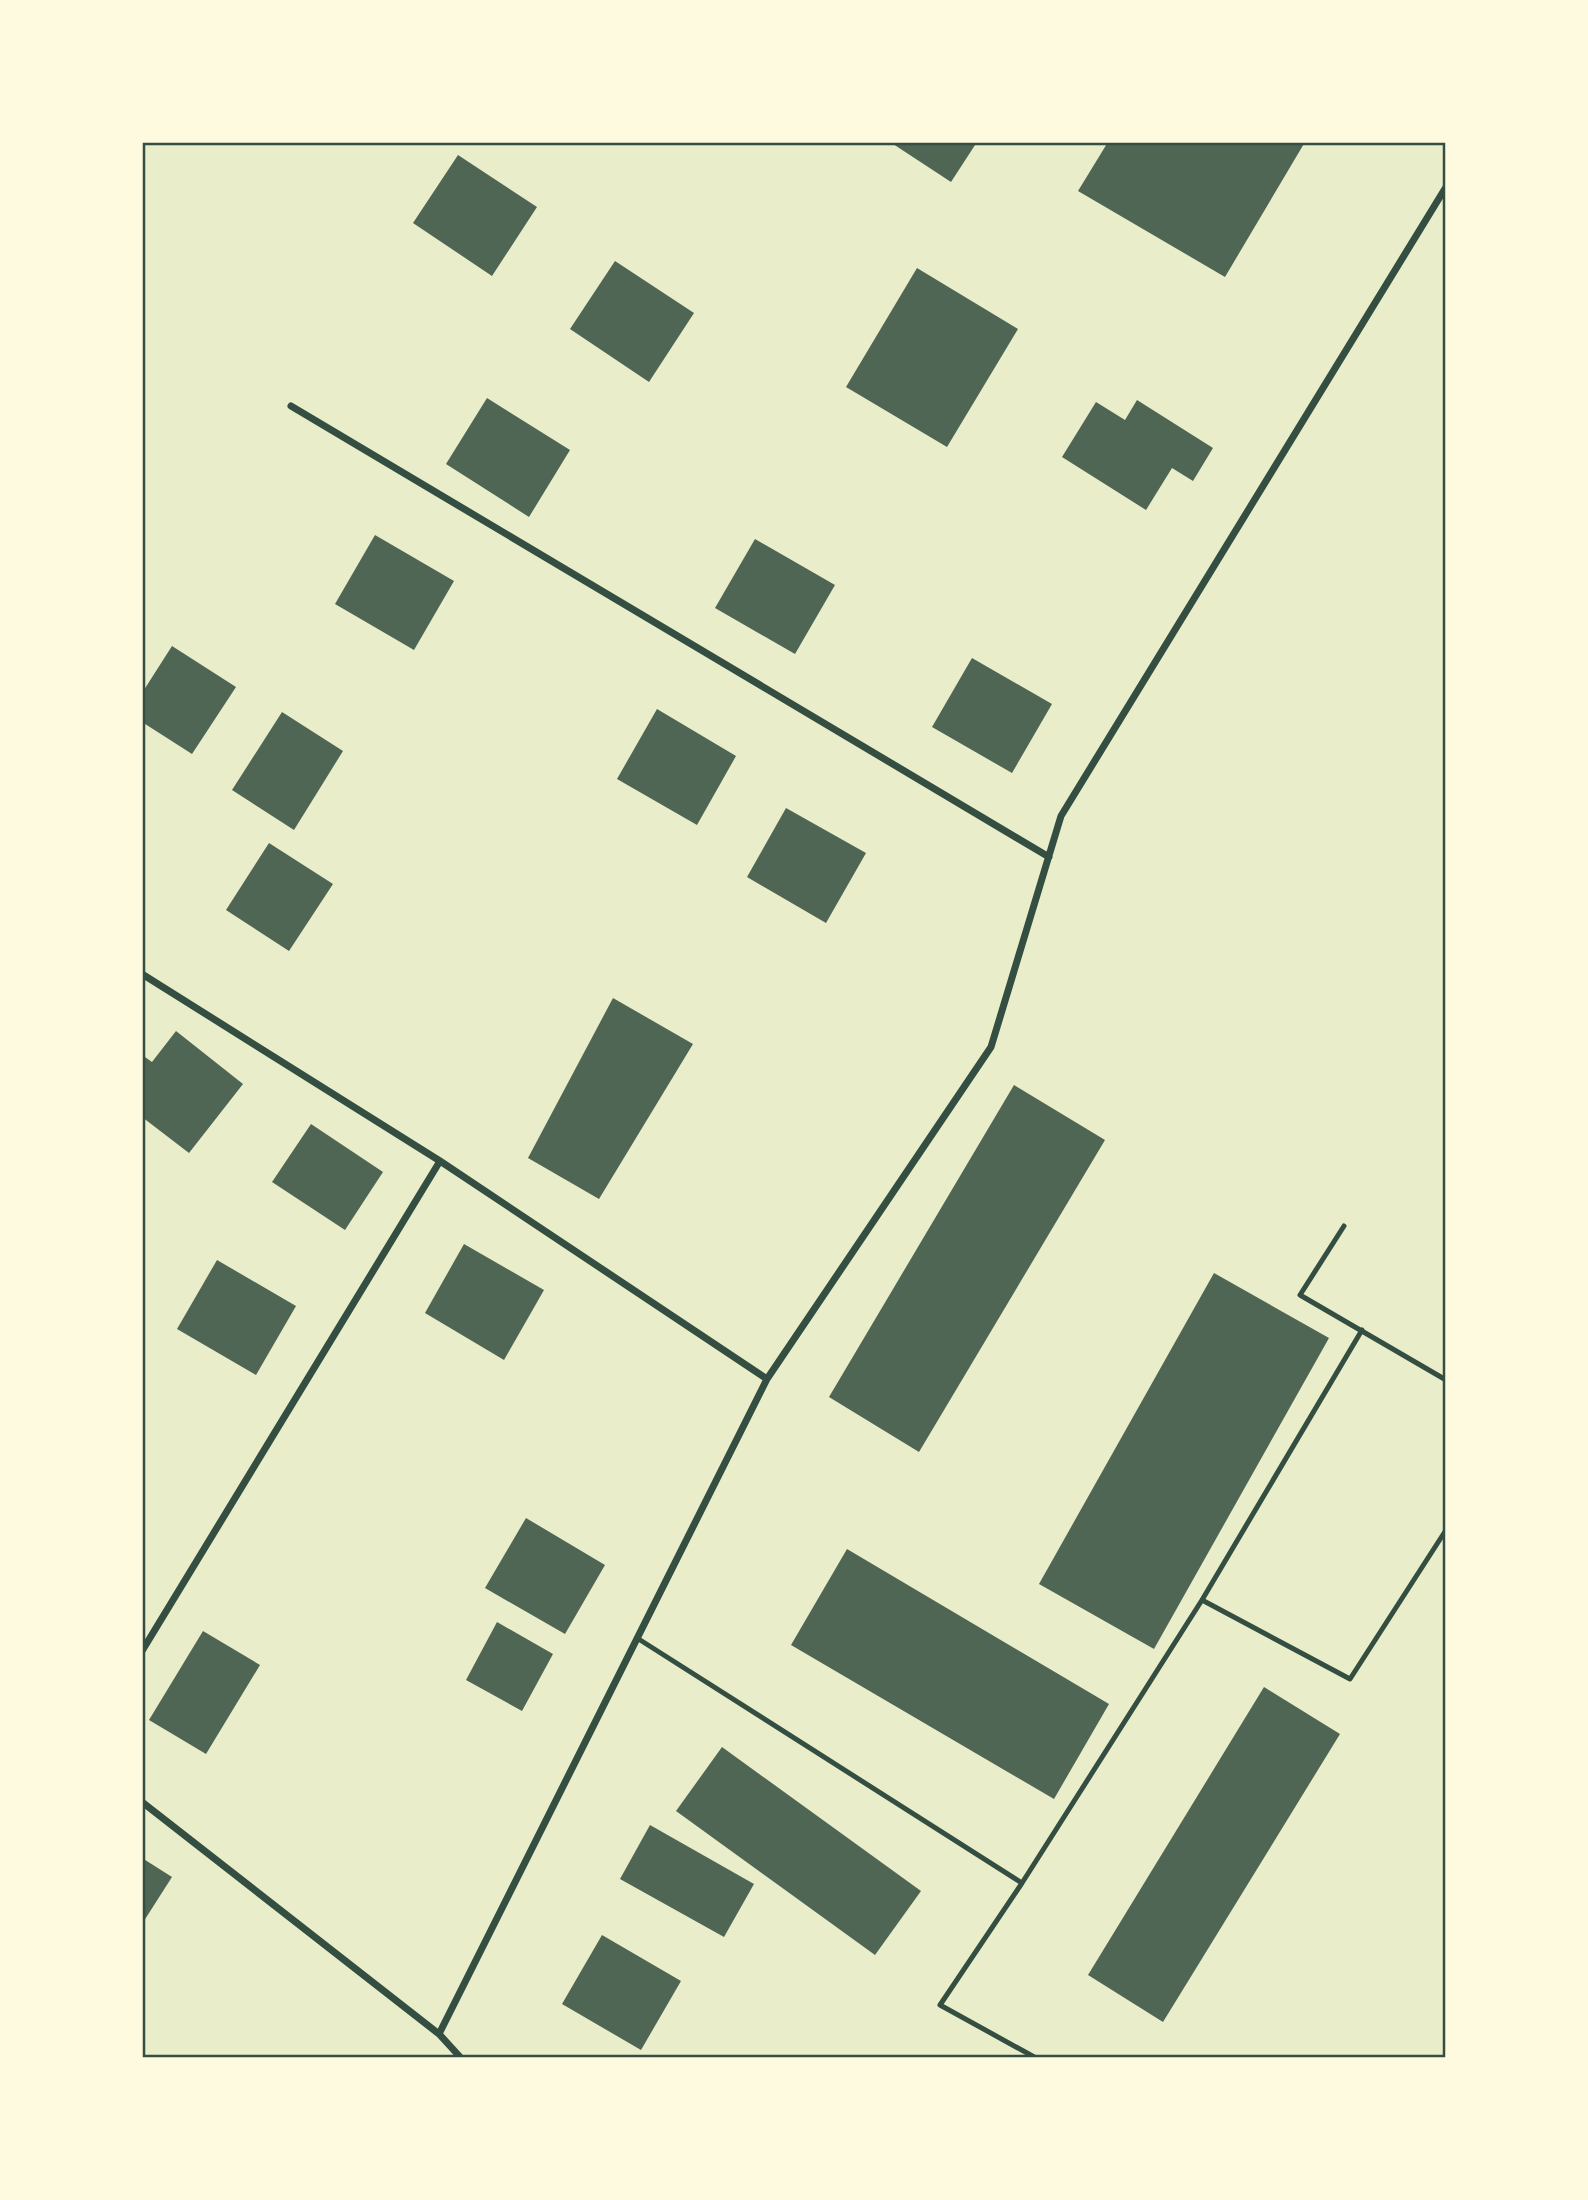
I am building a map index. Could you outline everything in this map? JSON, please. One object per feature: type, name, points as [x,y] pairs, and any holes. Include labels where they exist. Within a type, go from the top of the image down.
[{"type":"street","points":[[439,2034],[767,1379],[991,1047],[1061,816],[1446,187]]},
{"type":"street","points":[[291,406],[1049,857]]},
{"type":"street","points":[[142,974],[440,1161],[767,1379]]},
{"type":"street","points":[[142,1651],[440,1161]]},
{"type":"street","points":[[142,1802],[439,2034],[461,2058]]},
{"type":"lane","points":[[1344,1226],[1300,1295],[1446,1380]]},
{"type":"lane","points":[[1036,2058],[940,2005],[1022,1883],[1202,1600],[1362,1330]]},
{"type":"lane","points":[[1202,1600],[1350,1679],[1446,1530]]},
{"type":"lane","points":[[637,1638],[1022,1883]]},
{"type":"building","points":[[890,142],[977,142],[951,182]]},
{"type":"building","points":[[1108,142],[1305,142],[1225,277],[1078,191]]},
{"type":"building","points":[[458,155],[537,207],[492,276],[413,223]]},
{"type":"building","points":[[615,261],[694,313],[649,382],[570,329]]},
{"type":"building","points":[[917,268],[1018,329],[947,447],[846,387]]},
{"type":"building","points":[[487,398],[570,450],[529,517],[446,464]]},
{"type":"building","points":[[1137,400],[1213,448],[1193,481],[1172,468],[1146,510],[1062,457],[1096,402],[1125,420]]},
{"type":"building","points":[[375,535],[454,581],[414,650],[335,604]]},
{"type":"building","points":[[755,539],[835,585],[795,654],[715,608]]},
{"type":"building","points":[[172,646],[236,687],[192,754],[142,722],[142,693]]},
{"type":"building","points":[[972,658],[1052,704],[1012,773],[932,727]]},
{"type":"building","points":[[657,709],[736,756],[697,825],[617,779]]},
{"type":"building","points":[[282,712],[343,751],[294,830],[232,790]]},
{"type":"building","points":[[786,808],[866,853],[826,923],[747,877]]},
{"type":"building","points":[[269,843],[333,884],[289,951],[226,910]]},
{"type":"building","points":[[613,998],[693,1044],[599,1199],[528,1158]]},
{"type":"building","points":[[176,1031],[243,1084],[189,1153],[142,1117],[142,1055],[152,1062]]},
{"type":"building","points":[[1014,1085],[1105,1140],[919,1452],[829,1397]]},
{"type":"building","points":[[311,1124],[383,1172],[345,1230],[272,1182]]},
{"type":"building","points":[[464,1244],[544,1290],[504,1360],[425,1313]]},
{"type":"building","points":[[217,1260],[296,1306],[256,1375],[177,1329]]},
{"type":"building","points":[[1214,1273],[1329,1338],[1154,1649],[1039,1584]]},
{"type":"building","points":[[526,1518],[605,1565],[565,1634],[485,1588]]},
{"type":"building","points":[[847,1549],[1109,1704],[1054,1799],[791,1645]]},
{"type":"building","points":[[497,1622],[553,1654],[522,1711],[466,1680]]},
{"type":"building","points":[[203,1631],[260,1665],[206,1754],[149,1720]]},
{"type":"building","points":[[1264,1687],[1340,1734],[1163,2022],[1088,1975]]},
{"type":"building","points":[[722,1747],[921,1891],[875,1955],[676,1811]]},
{"type":"building","points":[[650,1825],[754,1884],[724,1937],[620,1879]]},
{"type":"building","points":[[142,1858],[172,1877],[142,1924]]},
{"type":"building","points":[[602,1935],[681,1981],[641,2050],[562,2004]]}]
